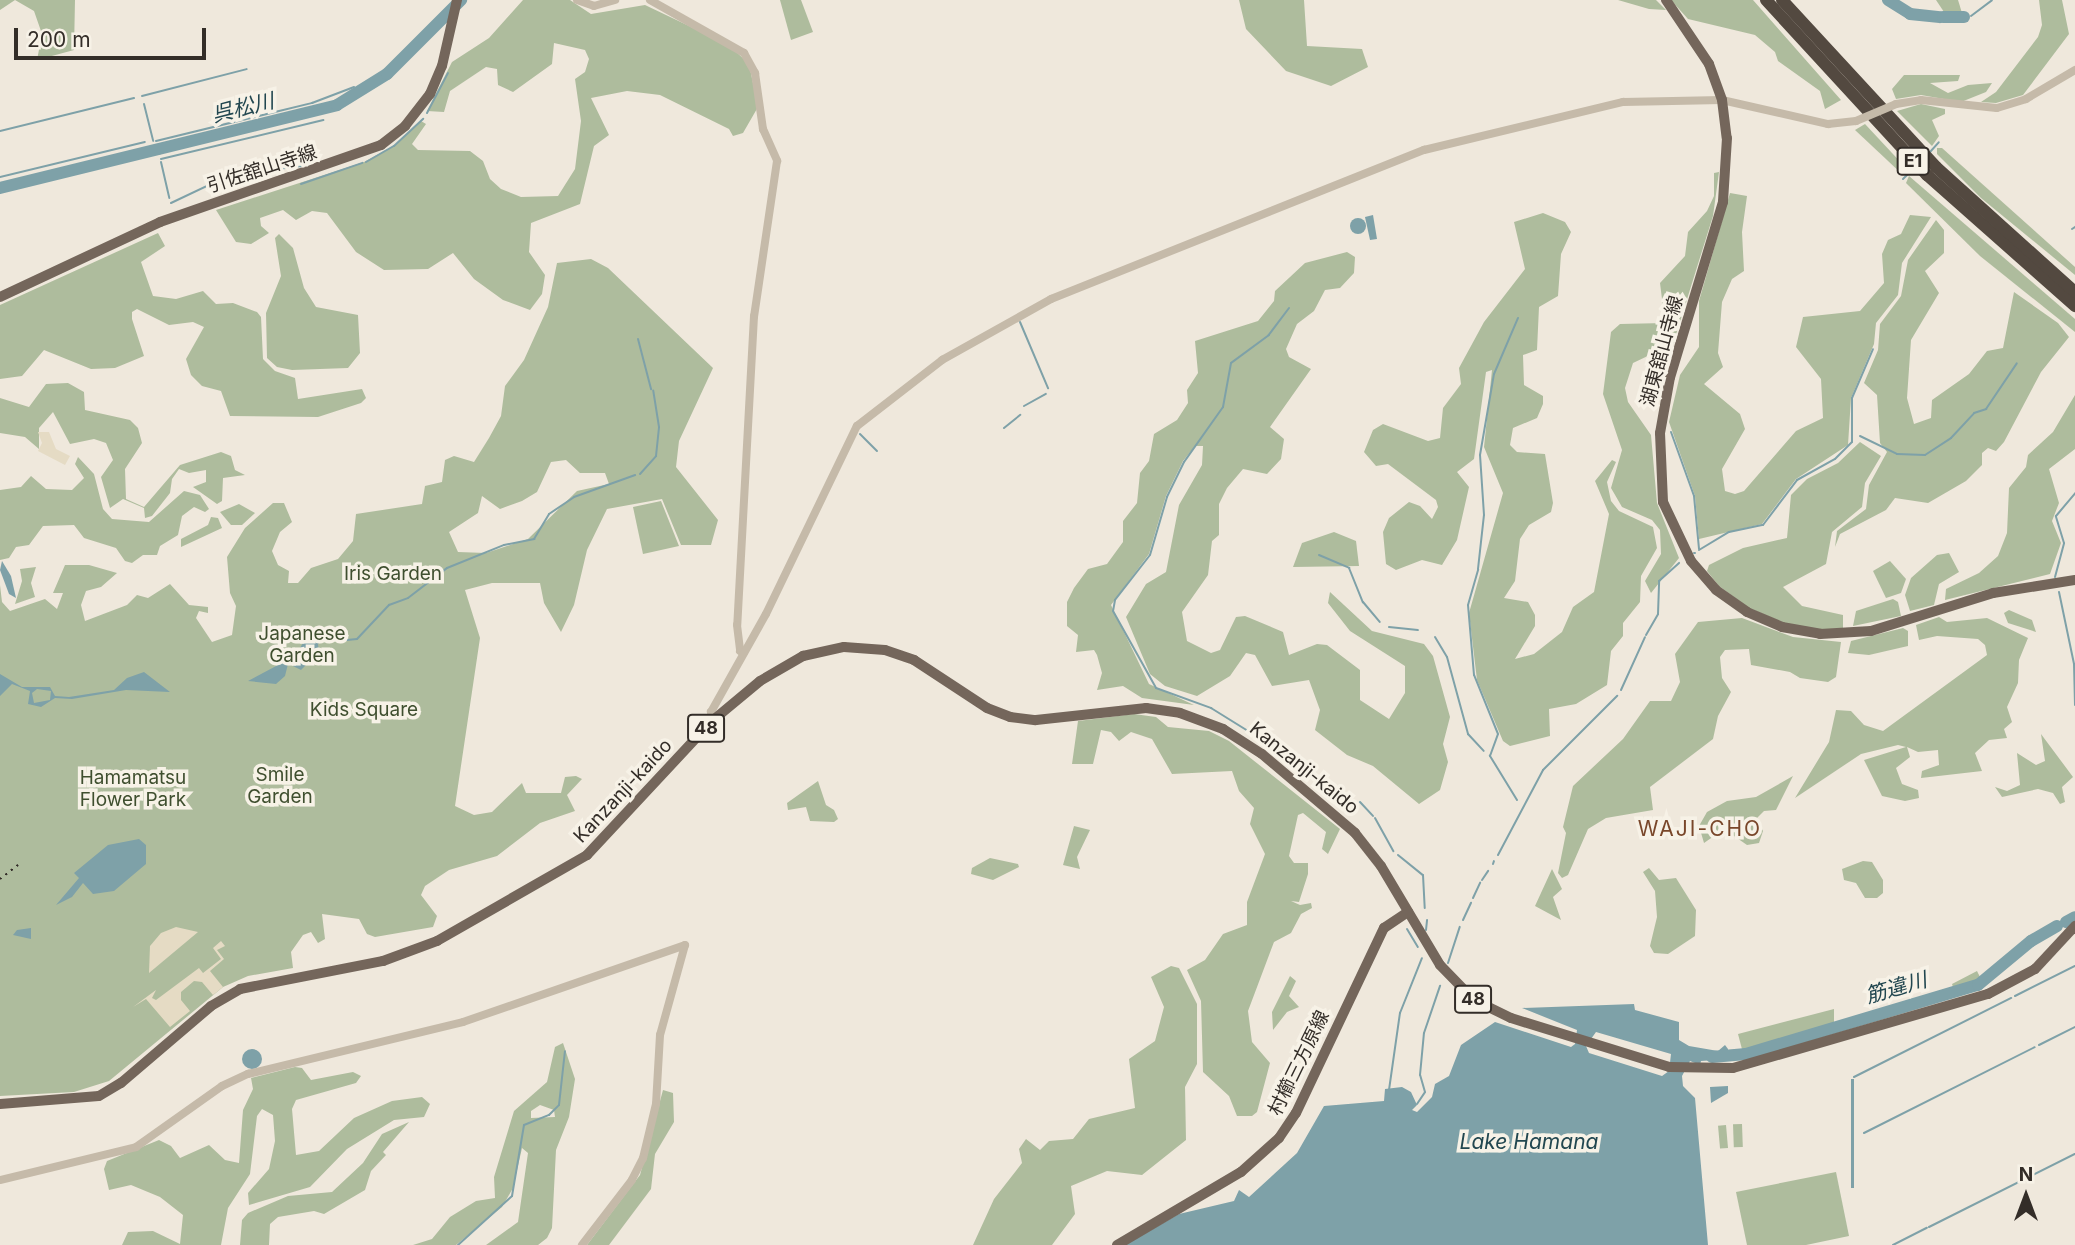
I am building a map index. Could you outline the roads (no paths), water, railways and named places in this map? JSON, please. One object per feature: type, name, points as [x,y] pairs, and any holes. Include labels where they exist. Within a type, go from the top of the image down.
[{"type":"highway","name":"E1","points":[[1766,0],[1927,175],[2075,306]]},
{"type":"highway","name":"E1","points":[[1782,0],[1936,167],[2075,292]]},
{"type":"main road","name":"引佐舘山寺線","points":[[0,297],[160,222],[381,145],[405,126],[430,94],[442,66],[457,0]]},
{"type":"main road","name":"湖東舘山寺線","points":[[1666,0],[1697,41],[1722,100],[1728,154],[1723,202],[1668,384],[1659,441],[1663,502],[1690,561],[1716,590],[1747,612],[1782,627],[1820,634],[1871,631],[1993,593],[2075,580]]},
{"type":"main road","name":"Kanzanji-kaido","points":[[0,1104],[99,1096],[121,1083],[216,1003],[240,989],[383,961],[445,936],[587,855],[715,719],[783,665],[823,650],[854,647],[914,660],[987,708],[1010,717],[1036,720],[1134,707],[1180,713],[1243,740],[1333,811],[1375,858],[1440,965],[1466,993],[1501,1014],[1669,1067],[1686,1070],[1742,1065],[1997,991],[2035,969],[2075,926]]},
{"type":"main road","name":"村櫛三方原線","points":[[1117,1245],[1241,1172],[1279,1138],[1384,928],[1408,912]]},
{"type":"street","points":[[577,0],[594,6],[615,0]]},
{"type":"street","points":[[650,0],[730,42],[748,57],[759,93],[761,124],[777,160],[754,316],[737,625],[744,653]]},
{"type":"street","points":[[715,719],[711,712],[744,653],[854,429],[965,347],[1074,288],[1430,148],[1629,101],[1722,100],[1828,124],[1856,121],[1896,104],[1921,100],[1997,108],[2026,99],[2075,70]]},
{"type":"street","points":[[0,1180],[136,1147],[222,1086],[248,1074],[463,1022],[685,945],[660,1035],[656,1104],[643,1158],[632,1180],[582,1245]]},
{"type":"water","points":[[1373,215],[1377,239],[1370,240],[1365,217]]},
{"type":"water","points":[[1358,218],[1364,220],[1364,232],[1358,234],[1352,232],[1350,226],[1352,220]]},
{"type":"water","points":[[2,561],[11,576],[16,598],[9,594],[0,570]]},
{"type":"water","points":[[322,634],[345,638],[325,638],[318,644],[319,652],[301,670],[293,666],[296,658],[289,660],[285,676],[276,684],[248,681],[295,656],[303,643],[315,643]]},
{"type":"water","points":[[144,672],[170,692],[126,690],[72,699],[55,698],[41,707],[28,704],[30,691],[12,684],[0,696],[0,674],[22,687],[50,687],[55,696],[69,697],[114,690],[127,678]],"holes":[[[37,689],[51,691],[50,700],[34,703],[32,693]]]},
{"type":"water","points":[[139,839],[146,845],[146,864],[114,891],[93,894],[83,883],[72,897],[56,905],[79,878],[74,873],[108,845]]},
{"type":"water","points":[[31,928],[31,939],[13,935],[17,930]]},
{"type":"water","name":"Lake Hamana","points":[[1634,1004],[1635,1010],[1679,1022],[1679,1040],[1689,1046],[1718,1051],[1725,1045],[1728,1059],[1701,1061],[1700,1065],[1690,1061],[1682,1076],[1683,1086],[1695,1098],[1708,1245],[1125,1245],[1179,1214],[1234,1201],[1239,1190],[1249,1197],[1297,1153],[1324,1106],[1384,1101],[1385,1089],[1402,1087],[1411,1092],[1417,1105],[1412,1110],[1417,1112],[1432,1097],[1435,1084],[1449,1076],[1461,1045],[1495,1022],[1571,1047],[1575,1044],[1577,1030],[1522,1008]],"holes":[[[1596,1032],[1671,1054],[1669,1071],[1662,1076],[1589,1053],[1586,1046]]]},
{"type":"water","points":[[252,1049],[259,1052],[262,1059],[259,1066],[252,1069],[245,1066],[242,1059],[245,1052]]},
{"type":"water","points":[[1851,1079],[1854,1079],[1854,1188],[1851,1188]]},
{"type":"water","points":[[1728,1086],[1728,1093],[1711,1103],[1710,1087]]},
{"type":"waterway","name":"呉松川","points":[[0,188],[337,105],[387,74],[461,0]]},
{"type":"waterway","name":"呉松川","points":[[1888,0],[1910,14],[1940,17]]},
{"type":"waterway","points":[[1971,16],[1992,0]]},
{"type":"waterway","name":"呉松川","points":[[1943,17],[1964,17]]},
{"type":"waterway","points":[[142,96],[247,69]]},
{"type":"waterway","points":[[427,113],[448,73]]},
{"type":"waterway","points":[[156,141],[312,103],[354,87]]},
{"type":"waterway","points":[[0,131],[134,98]]},
{"type":"waterway","points":[[144,104],[153,141]]},
{"type":"waterway","points":[[366,162],[394,146],[423,119]]},
{"type":"waterway","points":[[161,159],[323,120]]},
{"type":"waterway","points":[[0,177],[145,142]]},
{"type":"waterway","points":[[1930,152],[1939,142]]},
{"type":"waterway","name":"呉松川","points":[[155,146],[156,151]]},
{"type":"waterway","name":"呉松川","points":[[158,150],[160,154]]},
{"type":"waterway","points":[[161,162],[169,198]]},
{"type":"waterway","points":[[301,184],[362,163]]},
{"type":"waterway","points":[[171,203],[230,175],[301,166]]},
{"type":"waterway","points":[[1903,179],[1914,168]]},
{"type":"waterway","points":[[1289,308],[1269,335],[1231,363],[1223,407],[1184,462],[1167,497],[1150,555],[1115,600],[1113,611],[1156,688],[1211,708],[1274,747],[1290,749]]},
{"type":"waterway","points":[[1517,800],[1490,756],[1498,734],[1474,675],[1468,605],[1478,569],[1484,515],[1480,455],[1494,374],[1518,318]]},
{"type":"waterway","points":[[1020,322],[1048,388]]},
{"type":"waterway","points":[[638,339],[651,389]]},
{"type":"waterway","points":[[1699,550],[1729,532],[1763,525],[1797,480],[1835,459],[1852,442],[1852,398],[1873,349]]},
{"type":"waterway","points":[[1860,436],[1897,454],[1925,455],[1951,438],[1974,413],[1986,409],[2017,363]]},
{"type":"waterway","points":[[640,474],[656,456],[659,427],[653,390]]},
{"type":"waterway","points":[[1024,406],[1046,394]]},
{"type":"waterway","points":[[1004,428],[1020,415]]},
{"type":"waterway","points":[[1671,432],[1694,496],[1699,549]]},
{"type":"waterway","points":[[860,434],[877,451]]},
{"type":"waterway","points":[[347,640],[357,639],[389,605],[408,598],[447,568],[504,545],[534,539],[549,514],[574,497],[635,475]]},
{"type":"waterway","points":[[2055,577],[2064,543],[2056,516],[2075,493]]},
{"type":"waterway","points":[[1319,555],[1349,568],[1363,602],[1380,622]]},
{"type":"waterway","points":[[1646,635],[1658,614],[1659,581],[1679,563]]},
{"type":"waterway","points":[[2059,592],[2074,664],[2075,705]]},
{"type":"waterway","points":[[1389,627],[1418,630]]},
{"type":"waterway","points":[[1435,637],[1447,657],[1468,734],[1484,751]]},
{"type":"waterway","points":[[1621,690],[1645,637]]},
{"type":"waterway","points":[[1498,855],[1543,770],[1617,696]]},
{"type":"waterway","points":[[1360,802],[1373,816]]},
{"type":"waterway","points":[[1375,818],[1393,851]]},
{"type":"waterway","points":[[1398,855],[1423,875],[1425,908]]},
{"type":"waterway","points":[[1482,880],[1488,871]]},
{"type":"waterway","points":[[1473,898],[1480,883]]},
{"type":"waterway","points":[[1463,920],[1471,903]]},
{"type":"waterway","name":"筋違川","points":[[2066,922],[2075,917]]},
{"type":"waterway","points":[[1426,930],[1427,920]]},
{"type":"waterway","name":"筋違川","points":[[1712,1057],[1746,1054],[1978,985],[2031,941],[2057,926]]},
{"type":"waterway","points":[[1448,963],[1460,927]]},
{"type":"waterway","points":[[1407,929],[1418,947]]},
{"type":"waterway","points":[[1389,1090],[1400,1013],[1422,958]]},
{"type":"waterway","points":[[2015,996],[2075,966]]},
{"type":"waterway","points":[[1417,1104],[1425,1092],[1420,1075],[1424,1033],[1440,986]]},
{"type":"waterway","points":[[1854,1077],[2011,998]]},
{"type":"waterway","points":[[2039,1045],[2075,1027]]},
{"type":"waterway","points":[[1864,1133],[2035,1047]]},
{"type":"waterway","points":[[458,1245],[512,1196],[524,1125],[549,1115],[559,1105],[565,1051]]},
{"type":"waterway","points":[[1929,1227],[2075,1154]]},
{"type":"waterway","points":[[1893,1245],[1927,1228]]},
{"type":"railway","points":[[0,879],[18,865]]},
{"type":"district","name":"WAJI-CHO","points":[[1700,829]]},
{"type":"park label","name":"Iris Garden","points":[[393,574]]},
{"type":"park label","name":"Japanese Garden","points":[[302,645]]},
{"type":"park label","name":"Kids Square","points":[[364,710]]},
{"type":"park label","name":"Smile Garden","points":[[280,786]]},
{"type":"park label","name":"Hamamatsu Flower Park","points":[[133,789]]}]
